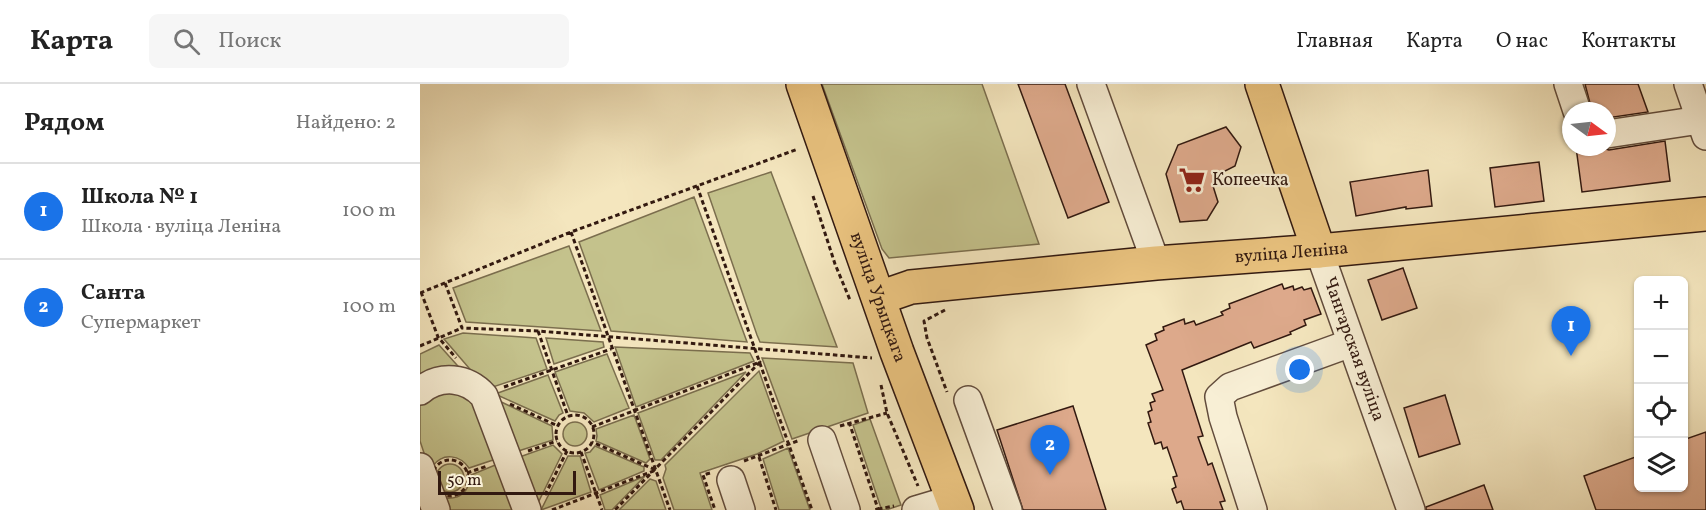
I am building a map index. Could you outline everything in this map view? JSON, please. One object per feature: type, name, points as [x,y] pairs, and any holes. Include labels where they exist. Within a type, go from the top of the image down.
[{"type":"main road","name":"вуліца Урыцкага","points":[[803,84],[955,505]]},
{"type":"main road","name":"Чангарская вуліца","points":[[1262,84],[1319,251]]},
{"type":"main road","name":"вуліца Леніна","points":[[879,298],[911,287],[1706,214]]},
{"type":"street","points":[[1091,84],[1156,263]]},
{"type":"street","points":[[1568,84],[1574,102]]},
{"type":"street","points":[[1616,134],[1704,130],[1688,84]]},
{"type":"street","name":"Чангарская вуліца","points":[[1319,251],[1412,510]]},
{"type":"street","points":[[1253,510],[1223,417],[1219,397],[1230,387],[1351,343]]},
{"type":"street","points":[[420,391],[431,383],[452,379],[470,384],[484,393],[535,505]]},
{"type":"street","points":[[960,401],[1008,510]]},
{"type":"street","points":[[822,440],[846,510]]},
{"type":"street","points":[[420,467],[436,510]]},
{"type":"street","points":[[731,480],[741,510]]},
{"type":"street","points":[[916,510],[955,505]]},
{"type":"path","points":[[438,337],[421,292],[570,232],[798,149]]},
{"type":"path","points":[[697,186],[812,510]]},
{"type":"path","points":[[570,232],[670,510]]},
{"type":"path","points":[[445,283],[462,328]]},
{"type":"path","points":[[949,307],[924,321],[927,338],[960,401]]},
{"type":"path","points":[[420,346],[462,328],[538,331],[874,358]]},
{"type":"path","points":[[538,331],[568,416]]},
{"type":"path","points":[[484,393],[612,349]]},
{"type":"path","points":[[592,427],[760,362]]},
{"type":"path","points":[[615,510],[760,362]]},
{"type":"path","points":[[484,393],[558,426]]},
{"type":"path","points":[[580,415],[586,418],[592,427],[594,439],[585,451],[567,451],[558,443],[556,436],[558,426],[568,416],[580,415]]},
{"type":"path","points":[[849,422],[878,509],[874,510]]},
{"type":"path","points":[[592,442],[656,470]]},
{"type":"path","points":[[535,505],[567,451]]},
{"type":"path","points":[[581,452],[602,510]]},
{"type":"path","points":[[759,457],[776,510]]},
{"type":"path","points":[[552,510],[656,470]]},
{"type":"path","points":[[467,475],[468,483]]},
{"type":"path","points":[[802,479],[810,476]]},
{"type":"path","points":[[809,501],[818,497]]},
{"type":"shaded area","points":[[822,84],[982,84],[1039,244],[889,258],[882,249]]},
{"type":"shaded area","points":[[771,172],[837,347],[760,342],[757,335],[708,193]]},
{"type":"shaded area","points":[[694,197],[747,342],[611,331],[579,242]]},
{"type":"shaded area","points":[[569,246],[601,331],[466,322],[453,288]]},
{"type":"shaded area","points":[[463,333],[536,338],[547,369],[487,389],[444,339]]},
{"type":"shaded area","points":[[546,338],[603,342],[604,347],[554,364]]},
{"type":"shaded area","points":[[439,345],[465,374],[420,381],[420,354]]},
{"type":"shaded area","points":[[615,347],[750,353],[754,361],[636,407]]},
{"type":"shaded area","points":[[607,354],[629,408],[594,422],[584,413],[570,411],[555,372]]},
{"type":"shaded area","points":[[762,358],[853,363],[868,413],[792,439]]},
{"type":"shaded area","points":[[759,371],[784,441],[757,454],[700,473],[712,510],[674,510],[663,478],[665,465]]},
{"type":"shaded area","points":[[746,372],[661,460],[655,460],[638,413]]},
{"type":"shaded area","points":[[548,375],[563,413],[555,421],[495,394]]},
{"type":"shaded area","points":[[467,390],[499,458],[469,468],[461,460],[446,457],[433,466],[427,462],[420,441],[420,401],[427,393]]},
{"type":"shaded area","points":[[493,398],[552,426],[553,440],[512,453]]},
{"type":"shaded area","points":[[634,415],[650,459],[646,463],[596,441],[596,429]]},
{"type":"shaded area","points":[[870,419],[901,505],[886,510],[878,510],[881,508],[853,425]]},
{"type":"shaded area","points":[[575,422],[583,426],[587,434],[583,442],[575,446],[567,442],[563,434],[567,426]]},
{"type":"shaded area","points":[[553,445],[562,454],[535,509],[514,459]]},
{"type":"shaded area","points":[[595,446],[644,467],[644,471],[599,490],[585,453],[590,452]]},
{"type":"shaded area","points":[[788,448],[810,510],[779,510],[763,459]]},
{"type":"shaded area","points":[[568,456],[580,456],[591,492],[541,510]]},
{"type":"shaded area","points":[[500,463],[518,510],[443,510],[444,498],[455,498],[463,493],[471,475]]},
{"type":"shaded area","points":[[450,464],[460,468],[464,478],[460,488],[450,492],[440,488],[436,478],[440,468]]},
{"type":"shaded area","points":[[645,476],[612,510],[605,510],[600,495]]},
{"type":"shaded area","points":[[650,479],[656,481],[666,510],[619,510]]},
{"type":"building","points":[[1018,84],[1065,84],[1109,202],[1068,218]]},
{"type":"building","points":[[1585,84],[1638,84],[1648,112],[1616,117],[1616,102],[1590,102]]},
{"type":"building","name":"Копеечка","points":[[1226,127],[1241,147],[1235,166],[1219,174],[1213,186],[1218,202],[1207,220],[1180,222],[1166,174],[1178,145]]},
{"type":"building","points":[[1665,141],[1670,181],[1582,192],[1577,156],[1616,156],[1616,149]]},
{"type":"building","points":[[1539,162],[1544,201],[1495,207],[1490,168]]},
{"type":"building","points":[[1428,170],[1432,206],[1406,209],[1406,207],[1356,216],[1350,182]]},
{"type":"building","points":[[1403,268],[1417,308],[1382,320],[1368,280]]},
{"type":"building","points":[[1282,284],[1284,289],[1293,286],[1294,290],[1302,287],[1304,290],[1311,288],[1321,314],[1304,320],[1306,325],[1290,332],[1291,334],[1254,348],[1251,342],[1182,370],[1203,436],[1198,437],[1208,465],[1212,463],[1225,501],[1220,502],[1223,510],[1184,510],[1181,501],[1177,503],[1172,489],[1176,487],[1173,477],[1177,476],[1167,447],[1163,449],[1161,442],[1155,444],[1148,423],[1151,422],[1148,412],[1152,410],[1150,403],[1155,401],[1152,394],[1163,390],[1146,345],[1157,340],[1155,334],[1164,330],[1163,327],[1184,319],[1185,324],[1194,321],[1196,325],[1223,315],[1221,312],[1230,308],[1229,304]]},
{"type":"building","points":[[1445,395],[1460,444],[1419,457],[1404,408]]},
{"type":"building","points":[[1073,406],[1106,510],[1023,510],[997,430]]},
{"type":"building","points":[[1706,432],[1706,510],[1596,510],[1584,476],[1634,457],[1634,492],[1688,492],[1688,438]]},
{"type":"building","points":[[1484,485],[1493,510],[1426,510],[1426,507]]},
{"type":"place","name":"Копеечка","points":[[1192,180]]},
{"type":"place","name":"Школа № 1","points":[[1571,356]]},
{"type":"place","name":"Санта","points":[[1050,475]]}]
